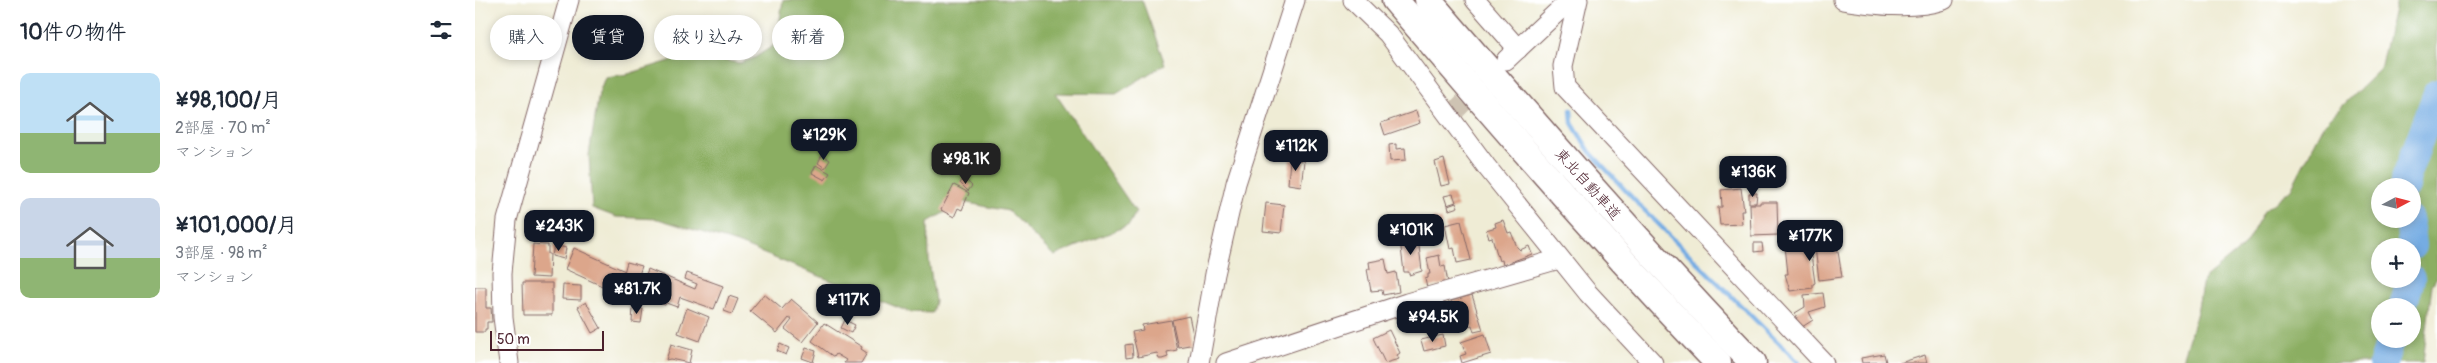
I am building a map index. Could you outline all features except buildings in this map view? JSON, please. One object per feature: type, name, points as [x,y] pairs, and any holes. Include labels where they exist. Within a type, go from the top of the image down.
[{"type":"highway","name":"東北自動車道","points":[[1395,0],[1528,156],[1657,299],[1718,363]]},
{"type":"highway","name":"東北自動車道","points":[[1428,0],[1547,140],[1675,281],[1753,363]]},
{"type":"street","points":[[509,363],[503,317],[502,273],[507,220],[569,0]]},
{"type":"street","points":[[1199,363],[1215,274],[1236,183],[1295,0]]},
{"type":"street","points":[[1353,0],[1388,34],[1485,166],[1559,259],[1588,294],[1653,363]]},
{"type":"street","points":[[1475,0],[1512,55],[1570,0]]},
{"type":"street","points":[[1578,0],[1563,66],[1565,87],[1824,363]]},
{"type":"street","points":[[1843,0],[1875,5],[1913,6],[1943,0]]},
{"type":"street","points":[[1226,363],[1407,303],[1559,259]]},
{"type":"green space","points":[[783,0],[1142,0],[1165,64],[1116,94],[1055,93],[1136,212],[1129,225],[1054,256],[1008,211],[963,202],[928,222],[929,260],[935,301],[932,313],[909,312],[737,243],[658,219],[616,217],[592,208],[589,155],[599,93],[605,77],[628,74],[673,60],[721,60],[740,63],[748,60],[762,60],[762,53],[772,47],[772,60],[844,60],[844,15],[781,15]]},
{"type":"green space","points":[[2396,0],[2437,1],[2437,277],[2432,285],[2423,363],[2181,363],[2197,312],[2203,280],[2245,245],[2264,211],[2291,189],[2325,123],[2380,69]]},
{"type":"waterway","points":[[2405,178],[2437,93]]},
{"type":"waterway","points":[[1571,110],[1572,123],[1590,152],[1637,203],[1799,363]]},
{"type":"waterway","points":[[2410,228],[2411,238]]},
{"type":"waterway","points":[[2405,298],[2408,288]]},
{"type":"waterway","points":[[2383,363],[2388,348]]},
{"type":"tunnel","points":[[1450,116],[1482,84]]}]
